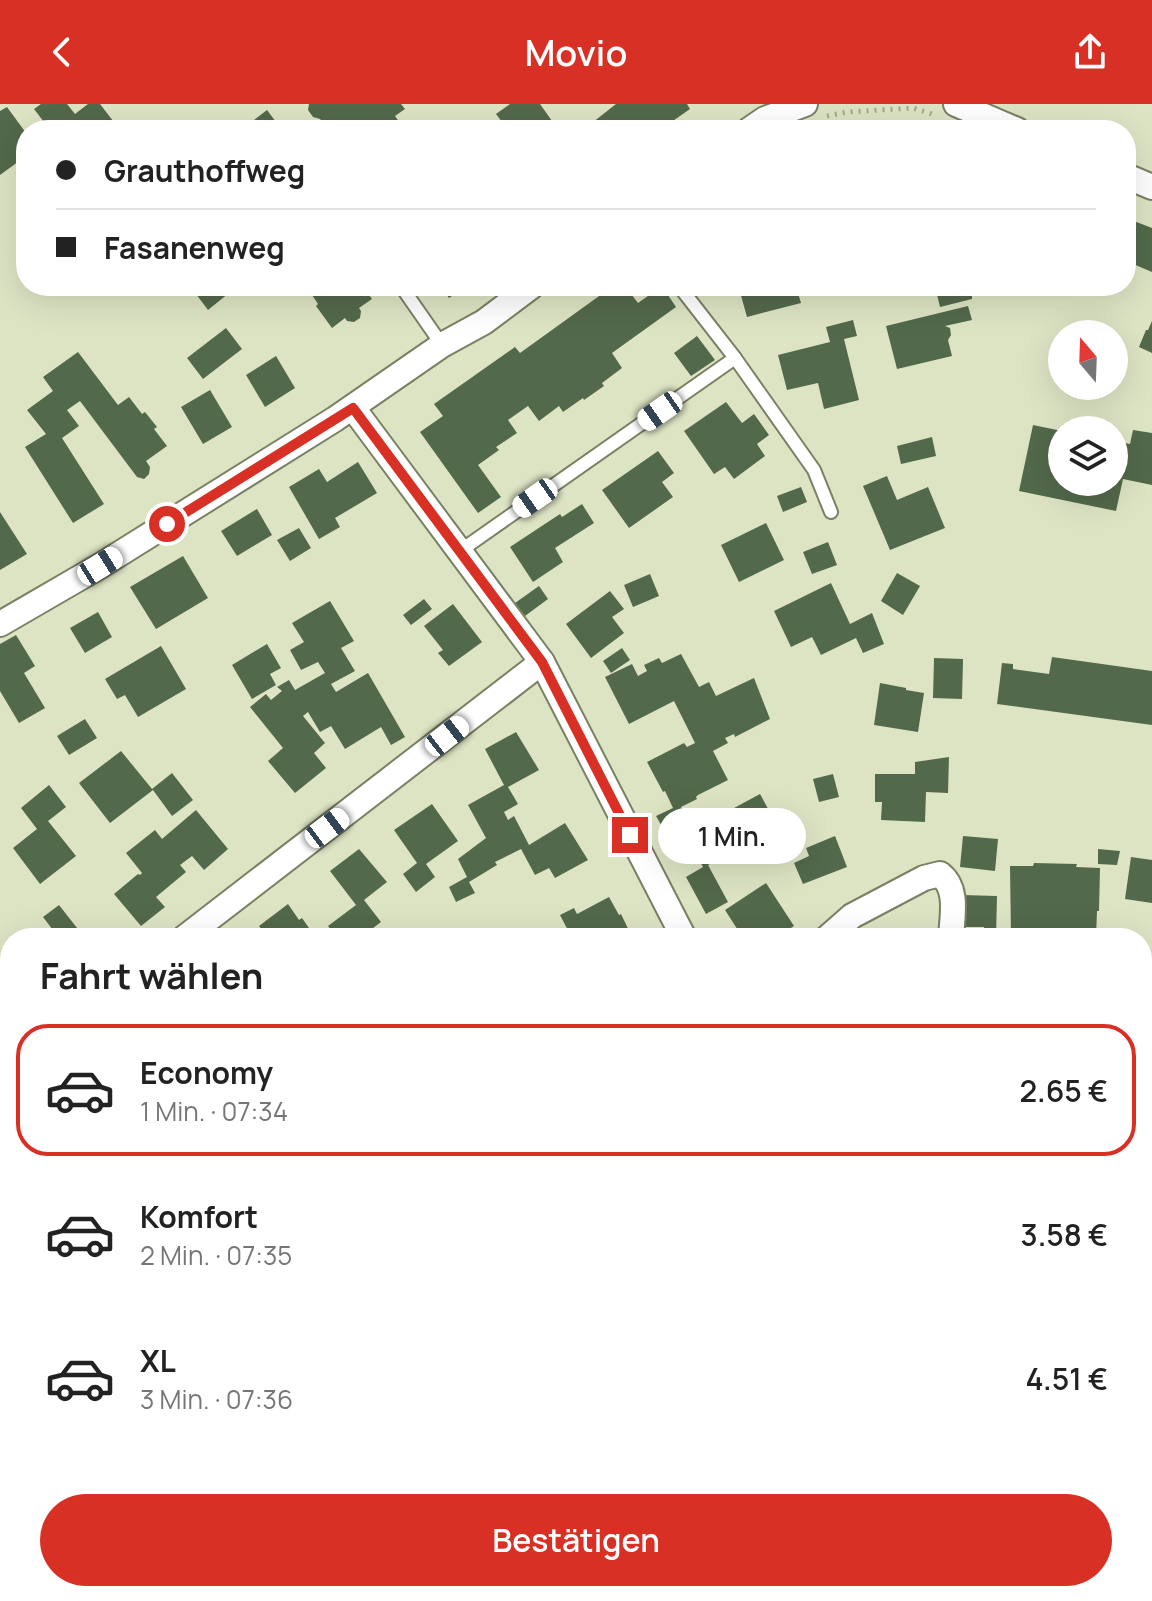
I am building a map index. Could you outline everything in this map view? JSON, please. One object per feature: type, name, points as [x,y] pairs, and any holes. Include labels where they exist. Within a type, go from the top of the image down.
[{"type":"street","points":[[949,110],[983,120]]},
{"type":"street","points":[[764,120],[812,111]]},
{"type":"street","points":[[0,624],[100,566],[353,408],[519,296]]},
{"type":"street","points":[[353,408],[542,662],[679,928]]},
{"type":"street","points":[[197,928],[542,662]]},
{"type":"street","points":[[838,928],[852,916],[924,878],[940,874],[948,881],[953,897],[951,928]]},
{"type":"lane","points":[[408,296],[442,345]]},
{"type":"lane","points":[[687,296],[814,470],[831,512]]},
{"type":"lane","points":[[460,551],[735,358]]},
{"type":"path","points":[[812,111],[949,110]]},
{"type":"building","points":[[41,104],[67,104],[75,114],[88,104],[100,104],[112,120],[42,120],[34,109]]},
{"type":"building","points":[[309,104],[401,104],[405,109],[395,116],[398,120],[321,120],[313,117],[308,110]]},
{"type":"building","points":[[510,104],[540,104],[551,120],[500,120],[496,114]]},
{"type":"building","points":[[616,104],[687,104],[690,109],[674,120],[596,120]]},
{"type":"building","points":[[7,107],[16,120],[16,163],[0,175],[0,111]]},
{"type":"building","points":[[267,110],[274,120],[254,120]]},
{"type":"building","points":[[1136,222],[1152,228],[1152,272],[1136,265]]},
{"type":"building","points":[[198,296],[225,296],[208,310]]},
{"type":"building","points":[[313,296],[370,296],[372,299],[359,308],[360,318],[354,322],[345,318],[332,328],[316,306],[318,304]]},
{"type":"building","points":[[599,296],[633,296],[638,303],[648,296],[669,296],[676,307],[612,353],[622,368],[584,400],[563,412],[559,406],[539,421],[528,406],[508,420],[517,433],[496,447],[499,450],[478,465],[501,497],[478,513],[420,432],[443,416],[434,404],[515,347],[520,353]]},
{"type":"building","points":[[741,296],[799,296],[801,303],[747,317]]},
{"type":"building","points":[[937,296],[972,296],[972,299],[940,307]]},
{"type":"building","points":[[968,306],[972,320],[945,326],[950,328],[948,340],[952,356],[897,369],[886,326]]},
{"type":"building","points":[[853,320],[857,336],[844,339],[859,400],[824,409],[818,383],[787,390],[778,355],[830,342],[826,327]]},
{"type":"building","points":[[1152,321],[1152,353],[1139,347]]},
{"type":"building","points":[[226,328],[242,349],[203,379],[187,358]]},
{"type":"building","points":[[697,336],[715,360],[691,376],[674,353]]},
{"type":"building","points":[[78,352],[118,405],[129,397],[142,414],[145,412],[167,446],[146,461],[150,467],[149,474],[144,479],[137,477],[80,401],[67,410],[79,426],[62,438],[104,504],[73,523],[25,447],[46,434],[27,410],[53,391],[43,377]]},
{"type":"building","points":[[276,356],[295,388],[265,407],[246,375]]},
{"type":"building","points":[[210,390],[232,427],[203,444],[181,407]]},
{"type":"building","points":[[726,402],[742,423],[754,414],[769,435],[757,444],[765,456],[734,479],[725,467],[714,474],[684,431]]},
{"type":"building","points":[[1033,425],[1048,428],[1048,496],[1119,496],[1116,511],[1019,491]]},
{"type":"building","points":[[1133,430],[1152,433],[1152,485],[1128,480],[1128,444]]},
{"type":"building","points":[[932,437],[936,456],[901,464],[897,446]]},
{"type":"building","points":[[658,451],[674,473],[662,482],[673,497],[629,528],[602,490]]},
{"type":"building","points":[[358,462],[377,493],[335,518],[340,527],[319,539],[289,487],[319,469],[327,482]]},
{"type":"building","points":[[887,476],[897,500],[928,487],[945,528],[890,550],[863,486]]},
{"type":"building","points":[[801,487],[807,502],[783,512],[777,496]]},
{"type":"building","points":[[582,504],[594,523],[555,548],[563,562],[533,582],[510,547],[560,514],[562,517]]},
{"type":"building","points":[[257,509],[272,535],[237,556],[221,531]]},
{"type":"building","points":[[0,512],[27,554],[0,570]]},
{"type":"building","points":[[766,523],[784,560],[739,582],[721,545]]},
{"type":"building","points":[[299,528],[311,548],[290,561],[277,540]]},
{"type":"building","points":[[828,542],[837,565],[812,574],[803,552]]},
{"type":"building","points":[[183,556],[208,598],[156,629],[130,587]]},
{"type":"building","points":[[897,573],[920,586],[903,615],[881,601]]},
{"type":"building","points":[[650,574],[659,596],[633,607],[624,585]]},
{"type":"building","points":[[831,583],[850,624],[872,613],[884,644],[863,653],[856,638],[821,655],[812,637],[791,647],[774,611]]},
{"type":"building","points":[[539,586],[548,599],[525,616],[515,603]]},
{"type":"building","points":[[610,591],[624,609],[612,617],[624,633],[591,658],[566,624]]},
{"type":"building","points":[[424,599],[432,609],[411,625],[403,615]]},
{"type":"building","points":[[330,601],[354,641],[341,648],[355,671],[331,684],[336,692],[368,673],[405,737],[391,745],[381,727],[345,749],[331,726],[320,732],[308,712],[303,716],[325,743],[314,753],[326,768],[295,793],[268,761],[283,748],[250,707],[266,694],[271,700],[282,691],[277,687],[289,680],[295,690],[325,673],[318,662],[301,670],[290,650],[304,642],[292,623]]},
{"type":"building","points":[[453,604],[482,642],[449,666],[438,653],[443,650],[424,626]]},
{"type":"building","points":[[98,612],[112,637],[85,653],[70,628]]},
{"type":"building","points":[[16,635],[35,666],[24,673],[45,708],[19,723],[0,691],[0,644]]},
{"type":"building","points":[[267,644],[281,668],[270,674],[276,685],[252,699],[232,665]]},
{"type":"building","points":[[161,646],[186,689],[138,717],[125,695],[117,699],[105,679]]},
{"type":"building","points":[[622,648],[630,660],[611,673],[603,661]]},
{"type":"building","points":[[681,654],[699,687],[709,682],[716,696],[754,678],[770,719],[735,737],[734,734],[725,738],[728,743],[713,751],[728,780],[681,807],[687,819],[664,830],[656,816],[673,808],[647,762],[684,743],[687,747],[695,743],[674,701],[629,724],[605,677],[632,664],[638,676],[647,671],[644,665],[659,658],[662,663]]},
{"type":"building","points":[[1052,657],[1152,671],[1152,725],[997,704],[1002,663],[1013,664],[1013,669],[1049,674]]},
{"type":"building","points":[[934,658],[963,659],[962,699],[933,698]]},
{"type":"building","points":[[880,683],[924,693],[918,732],[874,725]]},
{"type":"building","points":[[85,719],[97,738],[69,755],[57,736]]},
{"type":"building","points":[[516,732],[539,770],[508,787],[518,804],[504,812],[508,820],[514,816],[529,845],[565,823],[588,860],[555,878],[549,868],[535,875],[521,849],[495,862],[497,865],[469,882],[475,893],[456,902],[449,887],[467,877],[458,859],[486,838],[468,805],[504,785],[485,749]]},
{"type":"building","points":[[121,751],[152,789],[172,773],[193,800],[172,816],[153,790],[110,823],[79,783]]},
{"type":"building","points":[[949,757],[948,793],[926,792],[925,822],[881,820],[882,802],[875,802],[875,774],[915,774],[915,762]]},
{"type":"building","points":[[833,774],[839,797],[819,802],[813,779]]},
{"type":"building","points":[[49,785],[66,807],[48,821],[76,856],[40,884],[13,848],[37,829],[21,808]]},
{"type":"building","points":[[760,794],[778,827],[708,865],[728,902],[706,914],[686,877],[703,867],[686,834]]},
{"type":"building","points":[[432,804],[458,841],[426,864],[435,877],[416,892],[403,874],[417,863],[394,830]]},
{"type":"building","points":[[196,810],[228,849],[204,870],[192,856],[180,865],[186,872],[156,897],[165,907],[141,926],[114,894],[142,873],[126,853],[155,830],[162,839]]},
{"type":"building","points":[[835,836],[847,867],[803,884],[794,863],[809,856],[806,848]]},
{"type":"building","points":[[963,836],[998,839],[995,871],[960,867]]},
{"type":"building","points":[[359,849],[387,882],[364,900],[381,922],[373,928],[330,928],[328,926],[356,905],[330,871]]},
{"type":"building","points":[[1098,849],[1120,851],[1117,865],[1098,864]]},
{"type":"building","points":[[1131,857],[1152,860],[1152,903],[1125,899]]},
{"type":"building","points":[[1034,863],[1077,864],[1076,867],[1100,868],[1096,928],[1011,928],[1010,866],[1033,866]]},
{"type":"building","points":[[766,883],[794,926],[737,928],[725,910]]},
{"type":"building","points":[[962,895],[997,896],[996,928],[961,927]]},
{"type":"building","points":[[609,897],[628,928],[567,928],[560,915],[574,908],[577,914]]},
{"type":"building","points":[[288,904],[309,928],[260,928],[259,926]]},
{"type":"building","points":[[59,905],[77,928],[51,928],[43,917]]},
{"type":"route","points":[[167,524],[353,408],[542,662],[630,835]]}]
